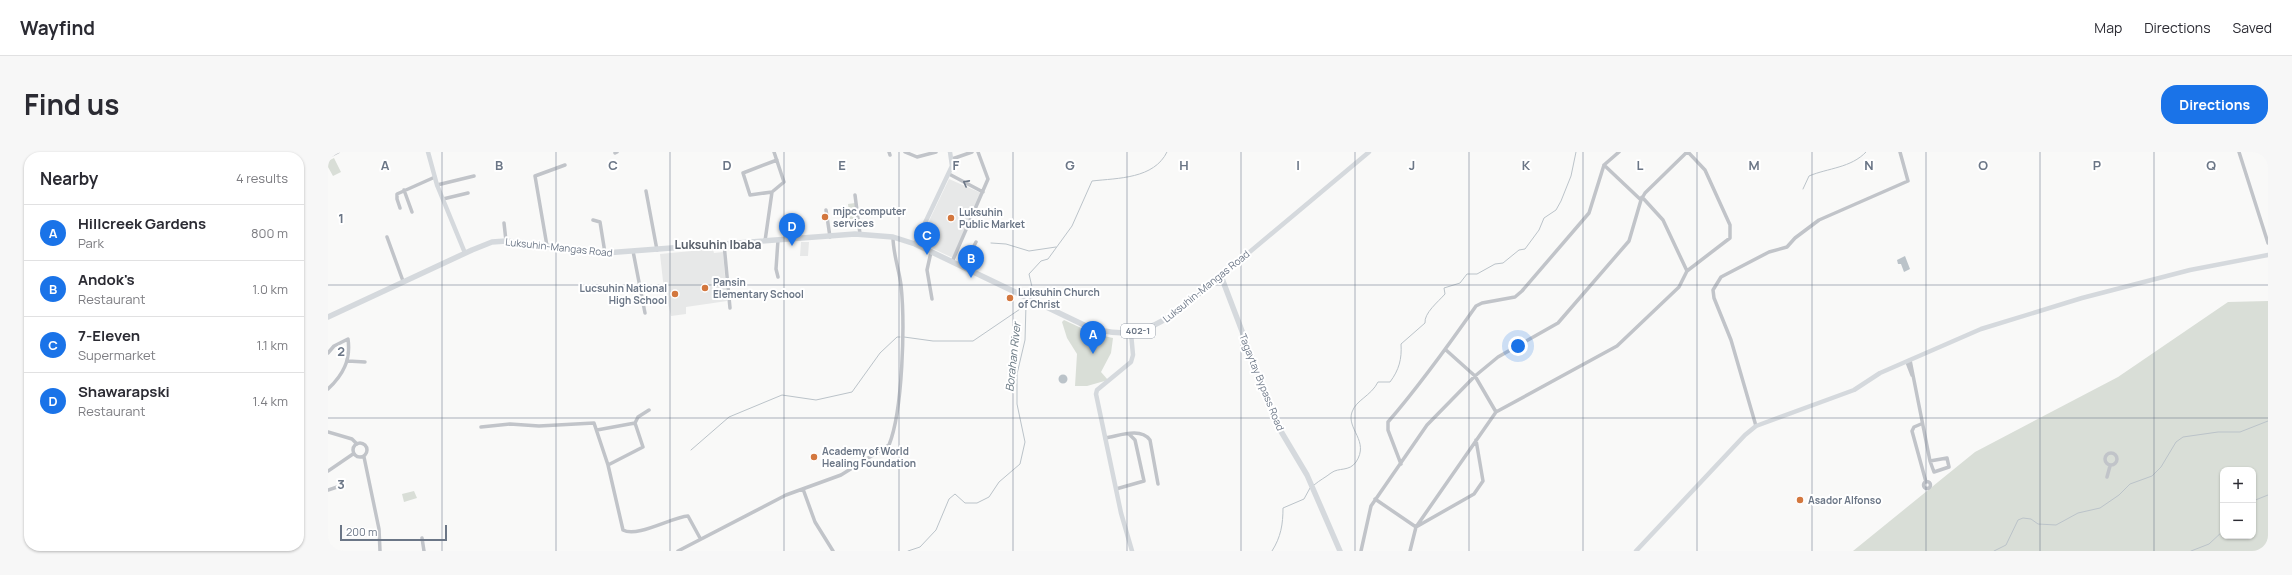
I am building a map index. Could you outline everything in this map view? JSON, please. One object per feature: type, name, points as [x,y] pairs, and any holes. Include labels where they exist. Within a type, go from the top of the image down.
[{"type":"main road","name":"Luksuhin-Mangas Road","points":[[328,317],[402,281],[485,244],[506,241],[605,253],[860,234],[893,237],[914,244],[1096,329],[1108,332],[1131,333],[1155,326],[1164,321],[1221,276]]},
{"type":"main road","name":"Tagaytay Bypass Road","points":[[1221,276],[1279,428],[1318,499],[1340,551]]},
{"type":"street","points":[[328,157],[338,152]]},
{"type":"street","points":[[428,152],[434,177],[465,253]]},
{"type":"street","points":[[774,152],[777,160],[784,182],[772,192],[754,196],[750,195],[743,174],[777,160]]},
{"type":"street","points":[[905,152],[917,157],[936,152]]},
{"type":"street","points":[[914,244],[949,174],[952,159],[950,152]]},
{"type":"street","points":[[952,159],[972,152]]},
{"type":"street","points":[[952,262],[988,179],[978,152]]},
{"type":"street","name":"Luksuhin-Mangas Road","points":[[1221,276],[1369,152]]},
{"type":"street","points":[[1401,464],[1387,424],[1446,350],[1476,306],[1482,303],[1518,296],[1572,233],[1591,210],[1604,165],[1619,152]]},
{"type":"street","points":[[1361,551],[1369,513],[1375,499],[1427,425],[1475,376],[1498,357],[1558,323],[1629,241],[1642,198],[1687,152],[1705,170],[1730,225],[1732,233],[1730,238],[1687,271],[1679,287],[1617,346],[1496,412],[1416,527],[1410,551]]},
{"type":"street","points":[[1756,426],[1731,340],[1714,298],[1713,290],[1717,282],[1721,277],[1769,252],[1787,247],[1795,238],[1819,220],[1908,181],[1900,152]]},
{"type":"street","points":[[2239,152],[2268,243]]},
{"type":"street","points":[[1604,165],[1657,211],[1663,220],[1687,271]]},
{"type":"street","points":[[548,246],[535,176],[564,166]]},
{"type":"street","points":[[949,174],[983,192]]},
{"type":"street","points":[[437,185],[474,176]]},
{"type":"street","points":[[400,208],[396,196],[404,190],[434,177]]},
{"type":"street","points":[[404,190],[412,212]]},
{"type":"street","points":[[646,191],[657,250]]},
{"type":"street","points":[[765,241],[772,192]]},
{"type":"street","points":[[443,199],[468,193]]},
{"type":"street","points":[[855,195],[860,234]]},
{"type":"street","points":[[826,210],[830,237]]},
{"type":"street","points":[[593,220],[600,222],[605,253]]},
{"type":"street","points":[[504,223],[506,241]]},
{"type":"street","points":[[387,237],[402,281]]},
{"type":"street","points":[[678,551],[700,538],[780,498],[841,476],[889,445],[898,394],[902,340],[901,287],[894,258],[893,237]]},
{"type":"street","points":[[778,240],[776,269],[778,277]]},
{"type":"street","points":[[963,267],[976,242]]},
{"type":"street","points":[[724,244],[730,308]]},
{"type":"street","points":[[634,251],[645,314]]},
{"type":"street","points":[[931,252],[927,270],[932,299]]},
{"type":"street","points":[[1636,551],[1745,435],[1756,426],[1854,390],[1880,373],[1981,329],[2082,298],[2190,270],[2268,255]]},
{"type":"street","points":[[1131,333],[1133,356],[1131,362],[1096,393],[1116,488],[1132,551]]},
{"type":"street","points":[[328,353],[334,346],[348,339],[348,361],[343,372],[328,390]]},
{"type":"street","points":[[1446,350],[1475,376],[1496,412]]},
{"type":"street","points":[[348,361],[366,362]]},
{"type":"street","points":[[1908,361],[1913,376],[1921,424],[1932,470],[1936,472],[1947,469],[1950,464],[1945,457],[1930,461]]},
{"type":"street","points":[[608,465],[643,447],[635,423],[638,417],[649,410]]},
{"type":"street","points":[[480,427],[510,424],[539,426],[585,422],[594,423],[608,465],[623,530],[627,532],[643,529],[688,516],[700,538]]},
{"type":"street","points":[[597,430],[635,423]]},
{"type":"street","points":[[1921,424],[1914,427],[1912,431],[1926,482]]},
{"type":"street","points":[[328,432],[349,437],[357,444]]},
{"type":"street","points":[[1105,438],[1144,433],[1150,440],[1158,484]]},
{"type":"street","points":[[1116,488],[1144,481],[1135,440],[1129,434]]},
{"type":"street","points":[[1416,527],[1474,494],[1482,484],[1476,440]]},
{"type":"street","points":[[353,454],[353,447],[357,444],[362,443],[366,446],[367,451],[364,457],[379,529],[380,551]]},
{"type":"street","points":[[353,454],[357,457],[364,457]]},
{"type":"street","points":[[328,471],[353,454]]},
{"type":"street","points":[[2107,477],[2110,466]]},
{"type":"street","points":[[1923,469],[1931,467]]},
{"type":"street","points":[[328,490],[343,485]]},
{"type":"street","points":[[803,489],[815,522],[833,551]]},
{"type":"street","points":[[1375,499],[1416,527]]},
{"type":"street","points":[[422,538],[424,551]]},
{"type":"shaded area","points":[[334,158],[341,172],[333,176],[328,167],[328,161]]},
{"type":"shaded area","name":"Luksuhin Public Market","points":[[949,179],[981,193],[953,258],[919,242]]},
{"type":"shaded area","points":[[855,203],[858,219],[850,220],[848,204]]},
{"type":"shaded area","points":[[801,242],[809,242],[808,256],[800,256]]},
{"type":"shaded area","name":"Pansin Elementary School","points":[[713,249],[714,253],[723,252],[727,301],[686,307],[686,314],[671,316],[663,281],[660,254]]},
{"type":"shaded area","points":[[1905,256],[1910,269],[1904,272],[1901,264],[1898,264],[1897,260]]},
{"type":"shaded area","points":[[2268,301],[2268,551],[1853,551],[1975,452],[2118,377],[2228,302]]},
{"type":"shaded area","points":[[1064,320],[1094,334],[1113,338],[1111,353],[1101,372],[1108,380],[1087,386],[1075,386],[1077,354],[1067,338],[1062,322]]},
{"type":"shaded area","points":[[1063,374],[1068,379],[1063,384],[1058,379]]},
{"type":"shaded area","points":[[414,491],[417,498],[404,502],[402,494]]},
{"type":"waterway","name":"Borahan River","points":[[1029,295],[1032,287],[1029,274],[1041,261],[1048,259],[1072,226],[1092,181],[1134,176],[1153,168],[1161,161],[1167,152]]},
{"type":"waterway","points":[[1314,485],[1334,471],[1350,467],[1356,462],[1360,455],[1360,448],[1351,418],[1354,408],[1372,391],[1378,382],[1390,382],[1396,373],[1399,364],[1401,344],[1425,323],[1425,319],[1429,312],[1445,294],[1444,288],[1460,283],[1467,274],[1477,274],[1495,264],[1503,263],[1519,250],[1525,249],[1539,230],[1544,218],[1556,210],[1571,176],[1576,152]]},
{"type":"waterway","points":[[1803,189],[1809,176],[1846,165],[1866,152]]},
{"type":"waterway","points":[[991,243],[1006,244],[1029,251],[1056,247]]},
{"type":"waterway","name":"Borahan River","points":[[904,337],[933,341],[973,341],[1026,305],[1028,300]]},
{"type":"waterway","name":"Borahan River","points":[[908,551],[920,547],[936,530],[949,499],[955,494],[965,503],[977,503],[989,497],[999,482],[1020,464],[1025,442],[1017,404],[1017,374],[1025,340],[1026,305]]},
{"type":"waterway","name":"Borahan River","points":[[691,450],[729,417],[782,395],[816,400],[852,392],[880,353],[897,337],[900,337]]},
{"type":"waterway","points":[[1994,551],[2006,545],[2018,520],[2023,518],[2031,519],[2038,524],[2056,525],[2078,513],[2100,508],[2119,495],[2130,484],[2152,476],[2161,467],[2176,442],[2183,437],[2218,432],[2240,432],[2268,421]]},
{"type":"waterway","points":[[1272,551],[1278,541],[1281,530],[1283,508],[1304,499],[1310,488]]},
{"type":"waterway","points":[[2256,500],[2268,495]]},
{"type":"waterway","points":[[2191,551],[2209,544],[2220,534]]},
{"type":"place","name":"mjpc computer services","points":[[825,217]]},
{"type":"place","name":"Luksuhin Public Market","points":[[951,218]]},
{"type":"place","name":"Shawarapski","points":[[792,246]]},
{"type":"place","name":"7-Eleven","points":[[927,255]]},
{"type":"place","name":"Andok's","points":[[971,278]]},
{"type":"place","name":"Pansin Elementary School","points":[[705,288]]},
{"type":"place","name":"Lucsuhin National High School","points":[[675,294]]},
{"type":"place","name":"Luksuhin Church of Christ","points":[[1010,298]]},
{"type":"place","name":"Hillcreek Gardens","points":[[1093,354]]},
{"type":"place","name":"Academy of World Healing Foundation","points":[[814,457]]},
{"type":"place","name":"Asador Alfonso","points":[[1800,500]]},
{"type":"district","name":"Luksuhin Ibaba","points":[[718,245]]}]
